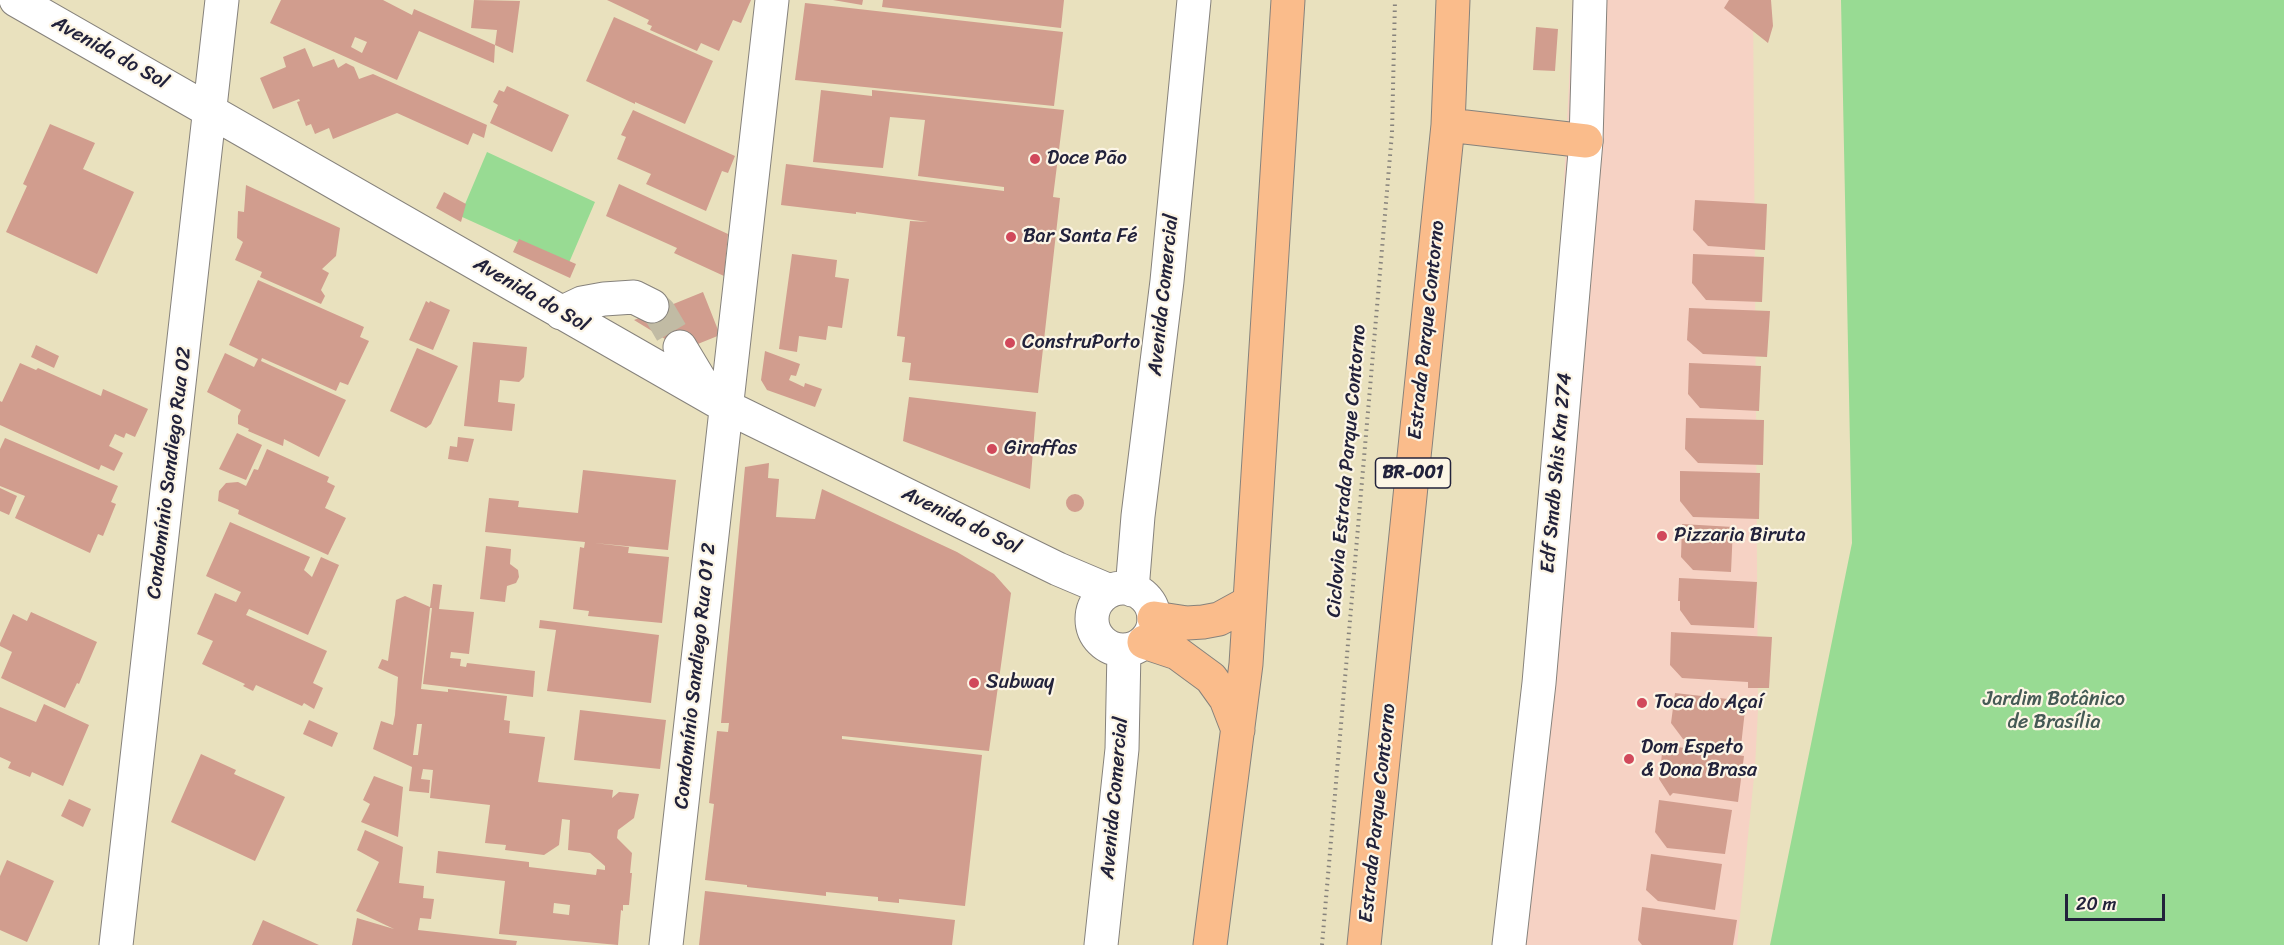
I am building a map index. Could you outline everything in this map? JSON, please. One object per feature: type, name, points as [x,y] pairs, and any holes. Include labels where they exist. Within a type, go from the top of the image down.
[{"type":"highway","points":[[1210,945],[1246,664],[1288,0]]},
{"type":"highway","name":"Estrada Parque Contorno","points":[[1364,945],[1448,125],[1453,0]]},
{"type":"highway","points":[[1448,125],[1586,141]]},
{"type":"highway","points":[[1141,637],[1187,623],[1219,619],[1250,602]]},
{"type":"highway","points":[[1141,637],[1177,653],[1211,678],[1226,699],[1238,731]]},
{"type":"street","name":"Avenida do Sol","points":[[16,0],[212,110],[719,403],[1058,569],[1121,591]]},
{"type":"street","name":"Condomínio Sandiego Rua 02","points":[[116,945],[212,110],[222,0]]},
{"type":"street","name":"Condomínio Sandiego Rua 01 2","points":[[666,945],[719,403],[772,0]]},
{"type":"street","name":"Avenida Comercial","points":[[1121,591],[1138,516],[1167,281],[1194,0]]},
{"type":"street","name":"Edf Smdb Shis Km 274","points":[[1509,945],[1539,683],[1586,141],[1590,0]]},
{"type":"street","points":[[561,313],[582,303],[604,299],[634,297],[652,306]]},
{"type":"street","points":[[680,347],[719,403]]},
{"type":"street","points":[[1058,569],[1106,645],[1141,637],[1147,601],[1121,591],[1097,603],[1092,620]]},
{"type":"street","name":"Avenida Comercial","points":[[1101,945],[1122,748],[1141,637]]},
{"type":"path","name":"Ciclovia Estrada Parque Contorno","points":[[1322,945],[1392,133],[1395,0]]},
{"type":"shaded area","points":[[1573,0],[1753,0],[1758,709],[1755,767],[1737,945],[1504,945],[1555,366]]},
{"type":"green space","name":"Jardim Botânico de Brasília","points":[[1841,0],[2284,0],[2284,945],[1770,945],[1852,543]]},
{"type":"green space","points":[[487,152],[595,202],[568,265],[460,216]]},
{"type":"building","points":[[281,0],[383,0],[412,15],[414,9],[495,45],[494,63],[419,31],[397,80],[270,23]],"holes":[[[355,37],[367,42],[362,53],[351,47]]]},
{"type":"building","points":[[474,0],[520,1],[513,53],[495,45],[497,30],[471,28]]},
{"type":"building","points":[[607,0],[751,0],[741,23],[733,20],[719,51],[701,43],[697,51],[650,30],[652,26],[647,24],[649,20]]},
{"type":"building","points":[[833,0],[863,0],[862,5]]},
{"type":"building","points":[[883,0],[1064,0],[1061,28],[882,7]]},
{"type":"building","points":[[1729,0],[1771,0],[1773,26],[1768,43],[1724,8]]},
{"type":"building","points":[[805,3],[1063,32],[1054,106],[795,80]]},
{"type":"building","points":[[614,17],[713,61],[685,124],[586,81]]},
{"type":"building","points":[[1536,27],[1558,29],[1555,71],[1533,70]]},
{"type":"building","points":[[305,48],[313,67],[334,59],[338,68],[346,63],[354,67],[359,79],[373,74],[487,125],[484,138],[473,133],[468,145],[397,113],[333,139],[329,128],[315,134],[311,124],[306,126],[297,102],[300,101],[299,99],[273,109],[260,78],[286,67],[283,57]]},
{"type":"building","points":[[507,86],[569,115],[552,152],[490,123],[498,105],[493,102],[499,90],[504,92]]},
{"type":"building","points":[[821,90],[872,96],[872,90],[1064,110],[1053,197],[1060,198],[1038,393],[909,380],[911,363],[902,362],[905,337],[897,336],[910,221],[928,222],[781,205],[786,164],[1004,191],[1004,187],[918,176],[925,120],[890,117],[883,168],[813,162]]},
{"type":"building","points":[[633,110],[735,156],[728,173],[722,171],[706,211],[646,184],[651,174],[617,159],[626,137],[621,135]]},
{"type":"building","points":[[50,124],[95,143],[83,169],[134,192],[97,274],[6,232],[27,186],[23,184]]},
{"type":"building","points":[[619,184],[728,234],[724,276],[674,253],[677,248],[606,216]]},
{"type":"building","points":[[246,185],[340,228],[336,256],[322,269],[329,273],[321,290],[325,296],[321,304],[260,277],[262,272],[235,260],[243,242],[237,238],[238,211],[244,212]]},
{"type":"building","points":[[444,192],[466,204],[461,222],[436,208]]},
{"type":"building","points":[[1695,200],[1767,204],[1765,250],[1708,246],[1693,230]]},
{"type":"building","points":[[519,239],[576,264],[570,278],[513,252]]},
{"type":"building","points":[[792,254],[837,260],[835,277],[849,279],[842,328],[828,326],[826,340],[799,336],[797,352],[779,349]]},
{"type":"building","points":[[1693,254],[1764,257],[1762,302],[1706,300],[1692,283]]},
{"type":"building","points":[[258,280],[364,327],[360,337],[369,341],[348,385],[340,382],[336,391],[262,358],[261,361],[346,400],[319,457],[284,439],[283,446],[248,431],[249,429],[238,424],[241,410],[207,392],[225,353],[254,367],[258,359],[229,345]]},
{"type":"building","points":[[703,292],[720,335],[683,350],[634,320]]},
{"type":"building","points":[[426,301],[450,310],[433,350],[409,340]]},
{"type":"building","points":[[1689,308],[1770,311],[1767,357],[1703,354],[1687,340]]},
{"type":"building","points":[[473,342],[527,347],[524,377],[519,382],[500,380],[498,402],[515,404],[512,431],[464,426]]},
{"type":"building","points":[[36,345],[59,356],[54,368],[31,357]]},
{"type":"building","points":[[417,348],[458,366],[431,424],[426,428],[390,411]]},
{"type":"building","points":[[765,351],[800,364],[796,376],[791,375],[789,380],[804,387],[805,383],[822,389],[815,407],[767,390],[761,380]]},
{"type":"building","points":[[20,363],[36,370],[38,368],[101,396],[103,389],[148,409],[135,437],[126,433],[124,438],[115,434],[109,446],[123,453],[114,471],[101,465],[99,470],[0,425],[0,401],[2,402]]},
{"type":"building","points":[[1689,363],[1761,366],[1759,411],[1700,408],[1688,394]]},
{"type":"building","points":[[909,397],[1036,412],[1030,489],[903,441]]},
{"type":"building","points":[[1686,418],[1764,420],[1763,465],[1698,463],[1685,449]]},
{"type":"building","points":[[237,433],[262,445],[246,480],[219,469]]},
{"type":"building","points":[[458,437],[474,439],[468,462],[448,459],[450,446],[457,447]]},
{"type":"building","points":[[5,438],[118,486],[111,502],[116,504],[103,536],[98,534],[90,553],[15,518],[25,496],[0,486],[0,449]]},
{"type":"building","points":[[267,449],[329,477],[327,482],[335,486],[325,508],[346,518],[328,555],[238,514],[239,510],[218,501],[219,491],[226,483],[238,482],[246,486],[254,469],[258,470]]},
{"type":"building","points":[[769,463],[768,478],[779,479],[776,517],[815,519],[822,489],[957,552],[994,574],[1011,593],[989,751],[842,736],[842,739],[982,755],[965,906],[899,899],[899,903],[878,901],[878,897],[826,892],[826,896],[705,880],[714,804],[709,803],[717,731],[728,732],[729,723],[721,723],[745,467]]},
{"type":"building","points":[[583,470],[676,480],[668,550],[594,543],[629,547],[628,553],[669,557],[662,623],[588,616],[589,611],[573,609],[580,547],[584,548],[585,542],[485,532],[489,498],[519,501],[518,507],[578,513]]},
{"type":"building","points":[[1680,471],[1760,473],[1759,519],[1693,517],[1680,501]]},
{"type":"building","points":[[0,488],[17,496],[9,515],[0,511]]},
{"type":"building","points":[[1075,494],[1081,497],[1084,503],[1081,509],[1075,512],[1069,509],[1066,503],[1069,497]]},
{"type":"building","points":[[230,522],[310,557],[304,570],[312,577],[321,557],[339,565],[308,635],[249,609],[246,615],[327,651],[313,683],[323,688],[314,709],[304,703],[302,706],[256,685],[253,691],[243,686],[245,684],[202,664],[213,641],[197,634],[215,593],[236,602],[241,592],[206,576]]},
{"type":"building","points":[[1682,524],[1733,527],[1731,572],[1693,570],[1681,557]]},
{"type":"building","points":[[486,546],[511,549],[510,564],[518,570],[519,577],[516,583],[507,586],[505,602],[480,599]]},
{"type":"building","points":[[1679,578],[1757,582],[1754,628],[1691,625],[1680,610]]},
{"type":"building","points":[[433,584],[442,585],[439,609],[474,612],[469,654],[451,652],[450,658],[461,659],[460,666],[466,667],[467,663],[535,671],[533,697],[423,684],[432,608],[430,608],[421,689],[448,692],[448,689],[507,696],[504,720],[510,721],[509,733],[545,737],[538,782],[613,790],[612,798],[619,792],[639,794],[634,818],[618,830],[617,838],[632,853],[630,873],[632,873],[629,905],[623,905],[623,911],[621,910],[618,945],[499,934],[505,881],[436,873],[438,851],[529,862],[529,867],[596,875],[597,869],[605,870],[605,866],[590,853],[568,850],[570,820],[562,819],[559,845],[544,855],[505,850],[506,845],[485,843],[490,805],[430,798],[433,770],[423,769],[421,779],[430,780],[429,793],[409,791],[412,767],[373,749],[381,721],[393,725],[395,715],[398,677],[378,668],[382,659],[388,661],[396,600],[405,596],[430,607]],"holes":[[[417,724],[422,724],[418,755],[413,755]],[[554,903],[570,905],[569,915],[553,913]]]},
{"type":"building","points":[[31,612],[97,642],[79,684],[77,683],[65,708],[1,678],[12,652],[0,646],[0,643],[13,614],[27,621]]},
{"type":"building","points":[[540,620],[659,635],[651,703],[547,691],[556,630],[539,628]]},
{"type":"building","points":[[1671,632],[1772,637],[1769,688],[1748,688],[1748,682],[1682,678],[1670,665]]},
{"type":"building","points":[[1675,693],[1746,701],[1741,746],[1683,739],[1671,723]]},
{"type":"building","points":[[44,704],[89,725],[63,786],[32,772],[30,777],[8,768],[11,762],[0,757],[0,707],[36,722]]},
{"type":"building","points":[[580,710],[666,720],[660,769],[574,760]]},
{"type":"building","points":[[309,720],[338,733],[332,747],[303,734]]},
{"type":"building","points":[[1663,745],[1744,756],[1738,802],[1673,793],[1670,796],[1659,779]]},
{"type":"building","points":[[201,754],[236,770],[234,774],[285,797],[255,861],[171,822]]},
{"type":"building","points":[[374,776],[403,787],[398,837],[361,822],[370,804],[363,800]]},
{"type":"building","points":[[69,799],[91,809],[83,827],[61,816]]},
{"type":"building","points":[[1659,800],[1732,810],[1725,854],[1667,848],[1655,832]]},
{"type":"building","points":[[365,830],[403,847],[399,883],[424,886],[423,898],[434,899],[431,919],[420,918],[418,930],[517,941],[516,945],[352,945],[357,918],[394,929],[356,911],[379,862],[357,850]]},
{"type":"building","points":[[1651,854],[1722,864],[1715,910],[1658,901],[1646,890]]},
{"type":"building","points":[[7,860],[54,881],[27,942],[0,930],[0,876]]},
{"type":"building","points":[[705,891],[955,920],[952,945],[699,945]]},
{"type":"building","points":[[1642,907],[1737,920],[1733,945],[1642,945],[1638,940]]},
{"type":"building","points":[[263,920],[319,945],[252,945]]},
{"type":"tunnel","points":[[652,306],[660,313],[680,347]]},
{"type":"place","name":"Doce Pão","points":[[1035,159]]},
{"type":"place","name":"Bar Santa Fé","points":[[1011,237]]},
{"type":"place","name":"ConstruPorto","points":[[1010,343]]},
{"type":"place","name":"Giraffas","points":[[992,449]]},
{"type":"place","name":"Pizzaria Biruta","points":[[1662,536]]},
{"type":"place","name":"Subway","points":[[974,683]]},
{"type":"place","name":"Toca do Açaí","points":[[1642,703]]},
{"type":"place","name":"Dom Espeto & Dona Brasa","points":[[1629,759]]}]
